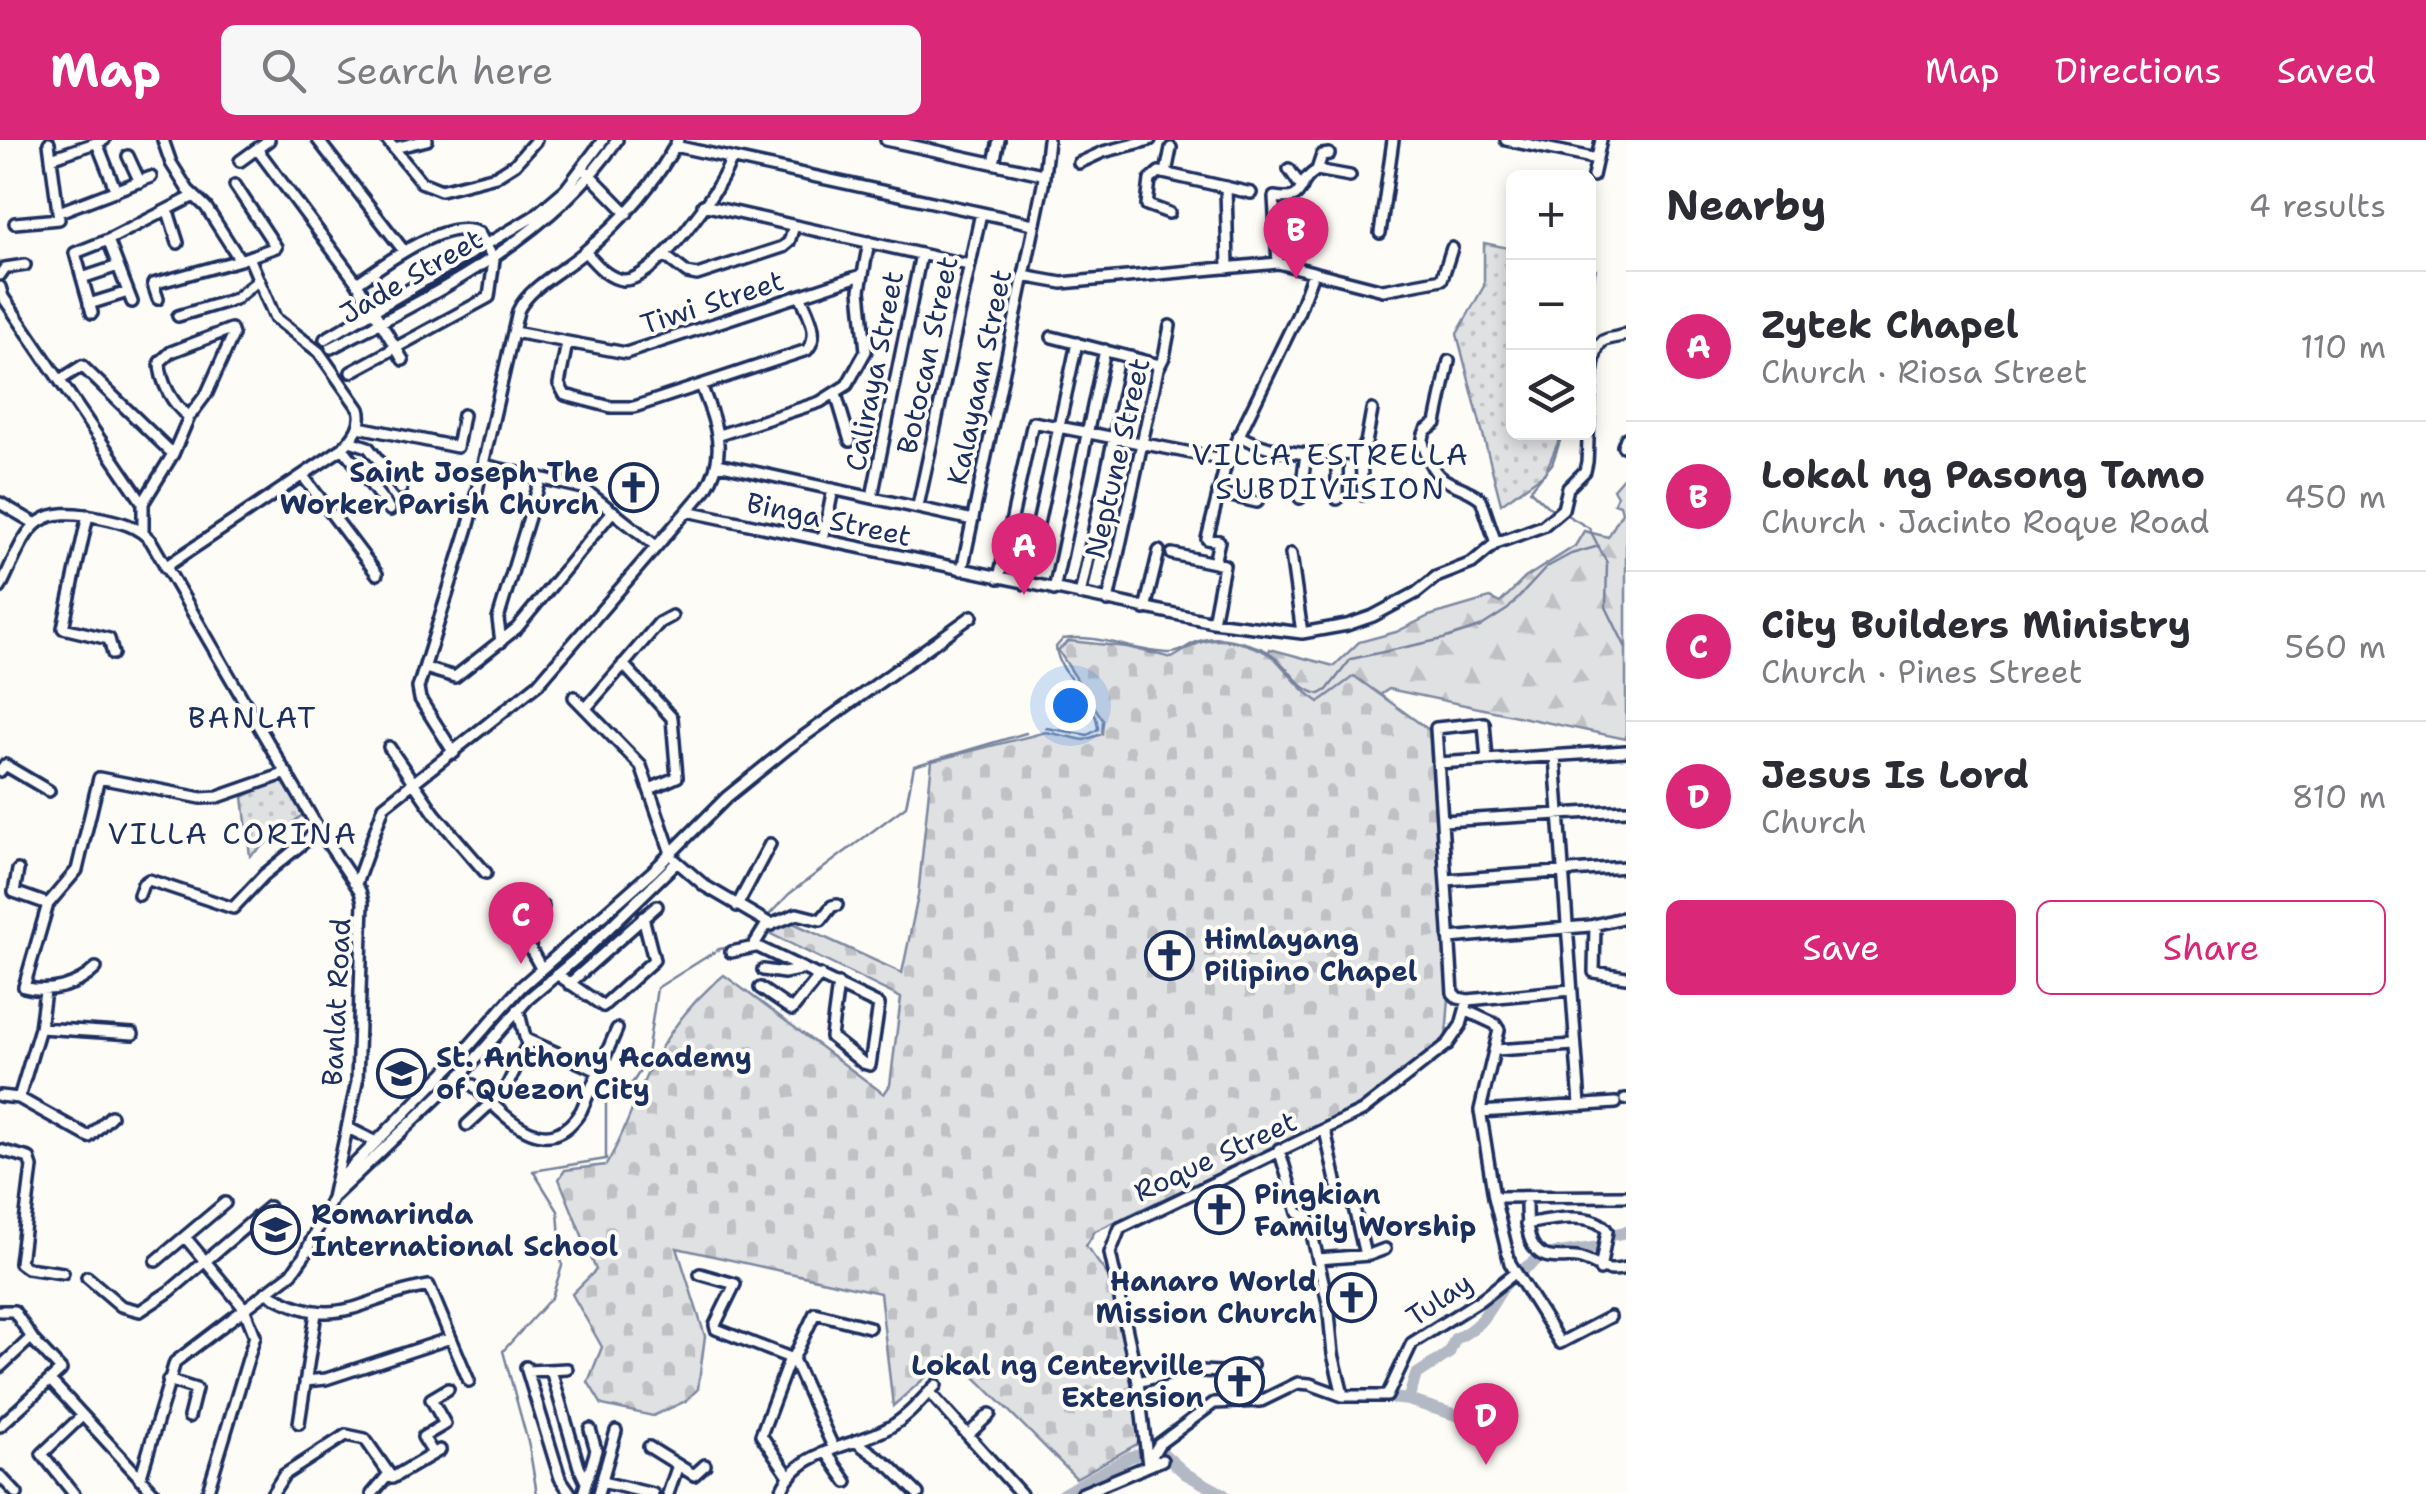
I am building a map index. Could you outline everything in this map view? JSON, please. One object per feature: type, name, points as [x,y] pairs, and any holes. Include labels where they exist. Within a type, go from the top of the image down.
[{"type":"street","points":[[318,140],[404,250]]},
{"type":"street","points":[[391,144],[427,140]]},
{"type":"street","points":[[391,144],[420,182],[441,190],[496,176],[515,164],[536,140]]},
{"type":"street","points":[[587,173],[603,140]]},
{"type":"street","points":[[510,237],[561,205],[618,140]]},
{"type":"street","points":[[886,140],[1042,175]]},
{"type":"street","points":[[994,163],[999,140]]},
{"type":"street","name":"Kalayaan Street","points":[[962,570],[1043,185],[1048,140]]},
{"type":"street","points":[[1079,163],[1103,152],[1150,140]]},
{"type":"street","points":[[1380,232],[1393,140]]},
{"type":"street","points":[[1594,170],[1601,140]]},
{"type":"street","points":[[165,141],[171,163],[245,259],[277,321],[315,348],[359,409],[358,427],[347,444],[165,567]]},
{"type":"street","points":[[1512,141],[1557,145],[1597,160]]},
{"type":"street","points":[[52,158],[100,142],[116,191]]},
{"type":"street","points":[[14,224],[59,219],[48,143]]},
{"type":"street","points":[[240,160],[264,143],[382,321],[403,360]]},
{"type":"street","points":[[454,753],[420,699],[418,688],[484,465],[524,300],[585,252],[626,213],[653,182],[676,143],[732,159],[1033,224]]},
{"type":"street","points":[[1166,173],[1171,148]]},
{"type":"street","points":[[1278,264],[1273,200],[1289,200],[1316,170],[1322,154],[1329,154]]},
{"type":"street","points":[[128,156],[140,182]]},
{"type":"street","points":[[585,252],[608,275],[624,280],[641,276],[665,256],[732,159]]},
{"type":"street","points":[[1289,168],[1302,188]]},
{"type":"street","points":[[1316,170],[1350,176]]},
{"type":"street","points":[[587,173],[626,213]]},
{"type":"street","points":[[1169,213],[1147,206],[1153,175],[1166,173],[1251,192]]},
{"type":"street","points":[[59,212],[151,178]]},
{"type":"street","points":[[158,300],[153,284],[245,259],[276,246],[234,185]]},
{"type":"street","points":[[1226,187],[1228,268]]},
{"type":"street","points":[[108,240],[130,297],[90,308],[74,253],[194,196]]},
{"type":"street","points":[[702,205],[970,265]]},
{"type":"street","points":[[168,211],[178,242]]},
{"type":"street","name":"Botocan Street","points":[[918,506],[980,213]]},
{"type":"street","points":[[665,256],[687,273],[707,273],[783,246],[789,242],[794,226]]},
{"type":"street","points":[[351,372],[488,297],[493,256],[477,230],[469,229],[428,238],[357,282]]},
{"type":"street","name":"Jade Street","points":[[510,237],[493,256],[382,321],[328,343],[374,309],[486,244],[510,237]]},
{"type":"street","points":[[719,435],[836,394],[856,374],[866,351],[860,296],[869,242]]},
{"type":"street","points":[[1023,276],[1059,283],[1278,264],[1383,290],[1442,279],[1452,248]]},
{"type":"street","name":"Caliraya Street","points":[[872,497],[921,254]]},
{"type":"street","points":[[0,275],[5,268],[26,264]]},
{"type":"street","points":[[82,278],[118,266]]},
{"type":"street","points":[[1213,622],[1219,541],[1208,539],[1218,493],[1238,435],[1298,316],[1313,273]]},
{"type":"street","name":"Tiwi Street","points":[[514,332],[626,353],[862,275]]},
{"type":"street","points":[[178,316],[235,299],[259,280]]},
{"type":"street","points":[[0,287],[143,503]]},
{"type":"street","points":[[566,343],[560,384],[565,395],[634,407],[807,350],[814,332],[802,297]]},
{"type":"street","name":"Neptune Street","points":[[1108,601],[1170,326]]},
{"type":"street","points":[[0,588],[24,539],[36,524],[57,512],[122,522],[143,532],[143,503],[206,393],[231,330],[171,352],[160,362],[160,372],[174,401],[189,417]]},
{"type":"street","name":"Binga Street","points":[[687,511],[1213,622],[1302,633],[1347,626],[1416,593],[1436,576],[1472,562],[1496,543],[1543,526],[1563,509],[1571,482],[1581,475],[1588,462],[1589,396],[1599,346],[1606,339],[1626,334]]},
{"type":"street","points":[[1052,337],[1156,364],[1158,369]]},
{"type":"street","points":[[1026,584],[1077,343]]},
{"type":"street","points":[[1054,590],[1106,350]]},
{"type":"street","points":[[1080,595],[1131,357]]},
{"type":"street","points":[[1449,361],[1436,423],[1426,430],[1422,441],[1434,474],[1481,500],[1496,543]]},
{"type":"street","points":[[60,380],[82,366],[173,454]]},
{"type":"street","points":[[356,884],[384,806],[538,684],[706,489],[718,464],[719,435],[701,385]]},
{"type":"street","points":[[836,394],[850,441]]},
{"type":"street","points":[[1363,496],[1358,455],[1366,443],[1372,410]]},
{"type":"street","points":[[358,427],[456,447],[463,414]]},
{"type":"street","points":[[999,578],[1033,422],[1228,460]]},
{"type":"street","points":[[1238,435],[1306,454],[1358,455]]},
{"type":"street","points":[[347,444],[368,448],[401,489]]},
{"type":"street","points":[[347,444],[390,510]]},
{"type":"street","points":[[1300,498],[1306,454]]},
{"type":"street","points":[[1337,456],[1337,499]]},
{"type":"street","points":[[718,464],[973,520]]},
{"type":"street","points":[[484,465],[583,488],[656,546]]},
{"type":"street","points":[[303,476],[377,574]]},
{"type":"street","points":[[501,642],[498,619],[541,478]]},
{"type":"street","points":[[822,540],[833,489]]},
{"type":"street","points":[[1218,493],[1257,502]]},
{"type":"street","points":[[0,503],[36,524]]},
{"type":"street","points":[[426,668],[455,677],[501,642],[517,628],[613,511]]},
{"type":"street","points":[[88,515],[63,628],[109,639],[113,654]]},
{"type":"street","name":"Banlat Road","points":[[143,532],[319,830],[356,884],[364,909],[359,954],[358,1068],[332,1198]]},
{"type":"street","points":[[1146,609],[1158,551]]},
{"type":"street","points":[[1172,554],[1219,564]]},
{"type":"street","points":[[1290,554],[1302,633]]},
{"type":"street","points":[[587,708],[662,621],[672,616]]},
{"type":"street","points":[[140,1479],[168,1380],[180,1358],[299,1265],[332,1198],[365,1163],[419,1118],[518,1009],[585,950],[727,798],[781,753],[972,616]]},
{"type":"street","points":[[623,664],[673,722],[677,778],[650,789]]},
{"type":"street","points":[[574,697],[638,762],[674,855],[706,886],[765,921],[796,914],[821,920],[832,906],[838,905]]},
{"type":"street","points":[[1487,760],[1484,723],[1436,728],[1453,993],[1499,1028],[1480,1112],[1506,1255],[1560,1342],[1610,1317]]},
{"type":"street","points":[[389,747],[442,822],[486,873]]},
{"type":"street","points":[[1438,763],[1626,751]]},
{"type":"street","points":[[1555,756],[1580,1105]]},
{"type":"street","points":[[0,771],[5,765],[49,791]]},
{"type":"street","points":[[96,968],[86,979],[45,991],[24,986],[48,904],[77,870],[99,778],[201,798],[218,797],[286,773]]},
{"type":"street","points":[[1443,821],[1626,810]]},
{"type":"street","points":[[139,896],[149,880],[233,908],[264,875],[319,830]]},
{"type":"street","points":[[737,906],[770,844]]},
{"type":"street","points":[[337,1182],[541,968],[674,855]]},
{"type":"street","points":[[1446,880],[1626,868]]},
{"type":"street","points":[[18,870],[14,892],[48,904]]},
{"type":"street","points":[[569,984],[657,906]]},
{"type":"street","points":[[541,968],[530,950],[526,925],[543,907]]},
{"type":"street","points":[[558,975],[603,1006],[650,966],[653,952],[643,918]]},
{"type":"street","points":[[1449,938],[1595,926],[1626,918]]},
{"type":"street","points":[[755,947],[765,921]]},
{"type":"street","points":[[1595,926],[1594,972],[1626,978]]},
{"type":"street","points":[[576,940],[585,950]]},
{"type":"street","points":[[730,952],[755,947],[820,975],[838,984],[880,1005],[870,1065],[830,1037],[838,984]]},
{"type":"street","points":[[763,970],[784,973],[802,969]]},
{"type":"street","points":[[760,988],[792,1010],[820,975]]},
{"type":"street","points":[[1467,1006],[1572,990]]},
{"type":"street","points":[[19,1098],[40,1028],[45,991]]},
{"type":"street","name":"Roque Street","points":[[1148,1458],[1138,1382],[1110,1253],[1115,1235],[1126,1222],[1325,1130],[1372,1104],[1448,1044],[1467,1006]]},
{"type":"street","points":[[466,1125],[508,1084],[528,1040],[518,1009]]},
{"type":"street","points":[[40,1028],[132,1034]]},
{"type":"street","points":[[473,1085],[521,1128],[554,1135],[574,1123],[617,1029]]},
{"type":"street","points":[[528,1040],[598,1071]]},
{"type":"street","points":[[1495,1050],[1575,1045]]},
{"type":"street","points":[[0,1096],[19,1098],[89,1137],[112,1116]]},
{"type":"street","points":[[1480,1112],[1622,1100]]},
{"type":"street","points":[[348,1128],[374,1142]]},
{"type":"street","points":[[1325,1130],[1338,1196]]},
{"type":"street","points":[[1279,1149],[1298,1213],[1308,1217],[1342,1391]]},
{"type":"street","points":[[0,1150],[29,1158],[32,1167],[20,1262],[27,1268],[62,1273]]},
{"type":"street","points":[[1494,1197],[1626,1196]]},
{"type":"street","points":[[1352,1199],[1365,1255]]},
{"type":"street","points":[[156,1260],[225,1202]]},
{"type":"street","points":[[1526,1205],[1526,1224],[1538,1254],[1581,1259],[1600,1270],[1626,1268]]},
{"type":"street","points":[[88,1278],[121,1306],[140,1311],[269,1207]]},
{"type":"street","points":[[1526,1224],[1549,1220],[1594,1220],[1602,1224],[1607,1231],[1600,1270]]},
{"type":"street","points":[[185,1237],[244,1308],[254,1331],[207,1494]]},
{"type":"street","points":[[1318,1259],[1385,1249]]},
{"type":"street","name":"Tulay","points":[[1148,1458],[1159,1444],[1214,1403],[1262,1401],[1298,1383],[1344,1396],[1386,1396],[1412,1343],[1515,1273]]},
{"type":"street","points":[[700,1274],[734,1284],[716,1330],[791,1358],[848,1482]]},
{"type":"street","points":[[266,1292],[288,1305],[316,1313],[347,1312],[429,1286],[469,1382]]},
{"type":"street","points":[[789,1476],[760,1435],[820,1300]]},
{"type":"street","points":[[0,1311],[12,1309],[31,1338],[61,1370],[0,1426]]},
{"type":"street","points":[[299,1423],[316,1313]]},
{"type":"street","points":[[814,1313],[868,1327]]},
{"type":"street","points":[[0,1367],[31,1338]]},
{"type":"street","points":[[306,1381],[326,1379],[451,1338]]},
{"type":"street","points":[[1138,1382],[1182,1370],[1240,1373],[1252,1365]]},
{"type":"street","points":[[567,1369],[527,1369],[560,1478],[571,1494]]},
{"type":"street","points":[[550,1370],[586,1482]]},
{"type":"street","points":[[50,1380],[155,1494]]},
{"type":"street","points":[[168,1380],[196,1389],[189,1417]]},
{"type":"street","points":[[372,1494],[391,1476],[436,1451],[424,1438],[445,1424],[431,1400],[448,1389]]},
{"type":"street","points":[[780,1494],[798,1467],[891,1427],[933,1389],[1021,1494]]},
{"type":"street","points":[[969,1434],[990,1414]]},
{"type":"street","points":[[74,1494],[42,1454],[82,1416]]},
{"type":"street","points":[[582,1494],[596,1450],[590,1429]]},
{"type":"street","points":[[598,1494],[616,1431]]},
{"type":"street","points":[[272,1494],[284,1475],[346,1435],[365,1439],[391,1476]]},
{"type":"street","points":[[854,1440],[918,1494]]},
{"type":"street","points":[[649,1446],[696,1476],[705,1464]]},
{"type":"street","points":[[1081,1494],[1148,1458],[1162,1460]]},
{"type":"street","points":[[668,1494],[678,1466]]},
{"type":"street","points":[[1,1479],[18,1494]]},
{"type":"street","points":[[602,1482],[653,1494]]},
{"type":"green space","points":[[1484,243],[1506,248],[1506,440],[1559,440],[1545,473],[1501,504],[1457,334],[1484,286]]},
{"type":"green space","points":[[1626,474],[1626,739],[1389,689],[1380,695],[1386,705],[1328,715],[1268,654],[1270,649],[1334,666],[1359,642],[1490,598],[1500,603],[1525,578],[1575,546],[1584,531],[1608,537],[1622,512],[1620,505],[1614,503],[1617,496],[1613,489]]},
{"type":"green space","points":[[1069,641],[1127,647],[1172,658],[1203,642],[1236,642],[1274,658],[1319,702],[1354,676],[1429,730],[1449,998],[1446,1038],[1367,1104],[1095,1231],[1086,1246],[1112,1281],[1143,1431],[1137,1444],[1076,1478],[952,1354],[893,1406],[880,1293],[677,1248],[705,1336],[698,1389],[686,1401],[653,1416],[602,1405],[588,1382],[602,1347],[572,1294],[596,1270],[559,1179],[565,1170],[606,1165],[662,1046],[695,1002],[724,975],[884,1094],[890,1085],[901,998],[771,934],[780,917],[902,973],[918,896],[932,761],[1046,732],[1084,740],[1102,734],[1103,720],[1058,650]]},
{"type":"green space","points":[[284,777],[305,813],[250,856],[243,797]]},
{"type":"waterway","points":[[1557,511],[1530,490],[1552,464],[1560,440]]},
{"type":"waterway","points":[[1565,514],[1589,528],[1607,563],[1606,607],[1626,648]]},
{"type":"waterway","points":[[1046,728],[1088,735],[1098,729],[1091,707],[1059,658],[1056,647],[1063,639],[1090,639],[1171,653],[1209,639],[1235,640],[1269,653],[1304,687],[1320,694],[1351,659],[1480,627],[1508,609],[1547,567],[1571,554],[1599,546]]},
{"type":"waterway","points":[[766,918],[789,894],[906,806],[914,766],[1026,733]]},
{"type":"waterway","points":[[537,1494],[529,1446],[503,1351],[552,1297],[562,1266],[558,1211],[533,1171],[606,1159],[606,1102],[613,1093],[633,1082],[646,1062],[657,988],[719,949],[744,945],[761,924]]},
{"type":"waterway","points":[[1611,1235],[1626,1232]]},
{"type":"waterway","points":[[1552,1254],[1599,1247]]},
{"type":"waterway","points":[[1459,1416],[1408,1400],[1416,1375],[1449,1353],[1455,1339],[1479,1322],[1507,1282],[1536,1260]]},
{"type":"waterway","points":[[1376,1396],[1408,1400]]},
{"type":"waterway","points":[[1063,1494],[1130,1457],[1156,1449]]},
{"type":"waterway","points":[[1158,1449],[1186,1474],[1223,1494]]},
{"type":"place","name":"Lokal ng Pasong Tamo","points":[[1296,279]]},
{"type":"place","name":"Saint Joseph The Worker Parish Church","points":[[634,488]]},
{"type":"place","name":"Zytek Chapel","points":[[1024,595]]},
{"type":"place","name":"Himlayang Pilipino Chapel","points":[[1169,955]]},
{"type":"place","name":"City Builders Ministry","points":[[521,964]]},
{"type":"place","name":"St. Anthony Academy of Quezon City","points":[[401,1073]]},
{"type":"place","name":"Pingkian Family Worship","points":[[1219,1210]]},
{"type":"place","name":"Romarinda International School","points":[[276,1230]]},
{"type":"place","name":"Hanaro World Mission Church","points":[[1352,1297]]},
{"type":"place","name":"Lokal ng Centerville Extension","points":[[1239,1381]]},
{"type":"place","name":"Jesus Is Lord","points":[[1486,1465]]},
{"type":"district","name":"VILLA ESTRELLA SUBDIVISION","points":[[1331,472]]},
{"type":"district","name":"BANLAT","points":[[253,718]]},
{"type":"district","name":"VILLA CORINA","points":[[233,834]]}]
